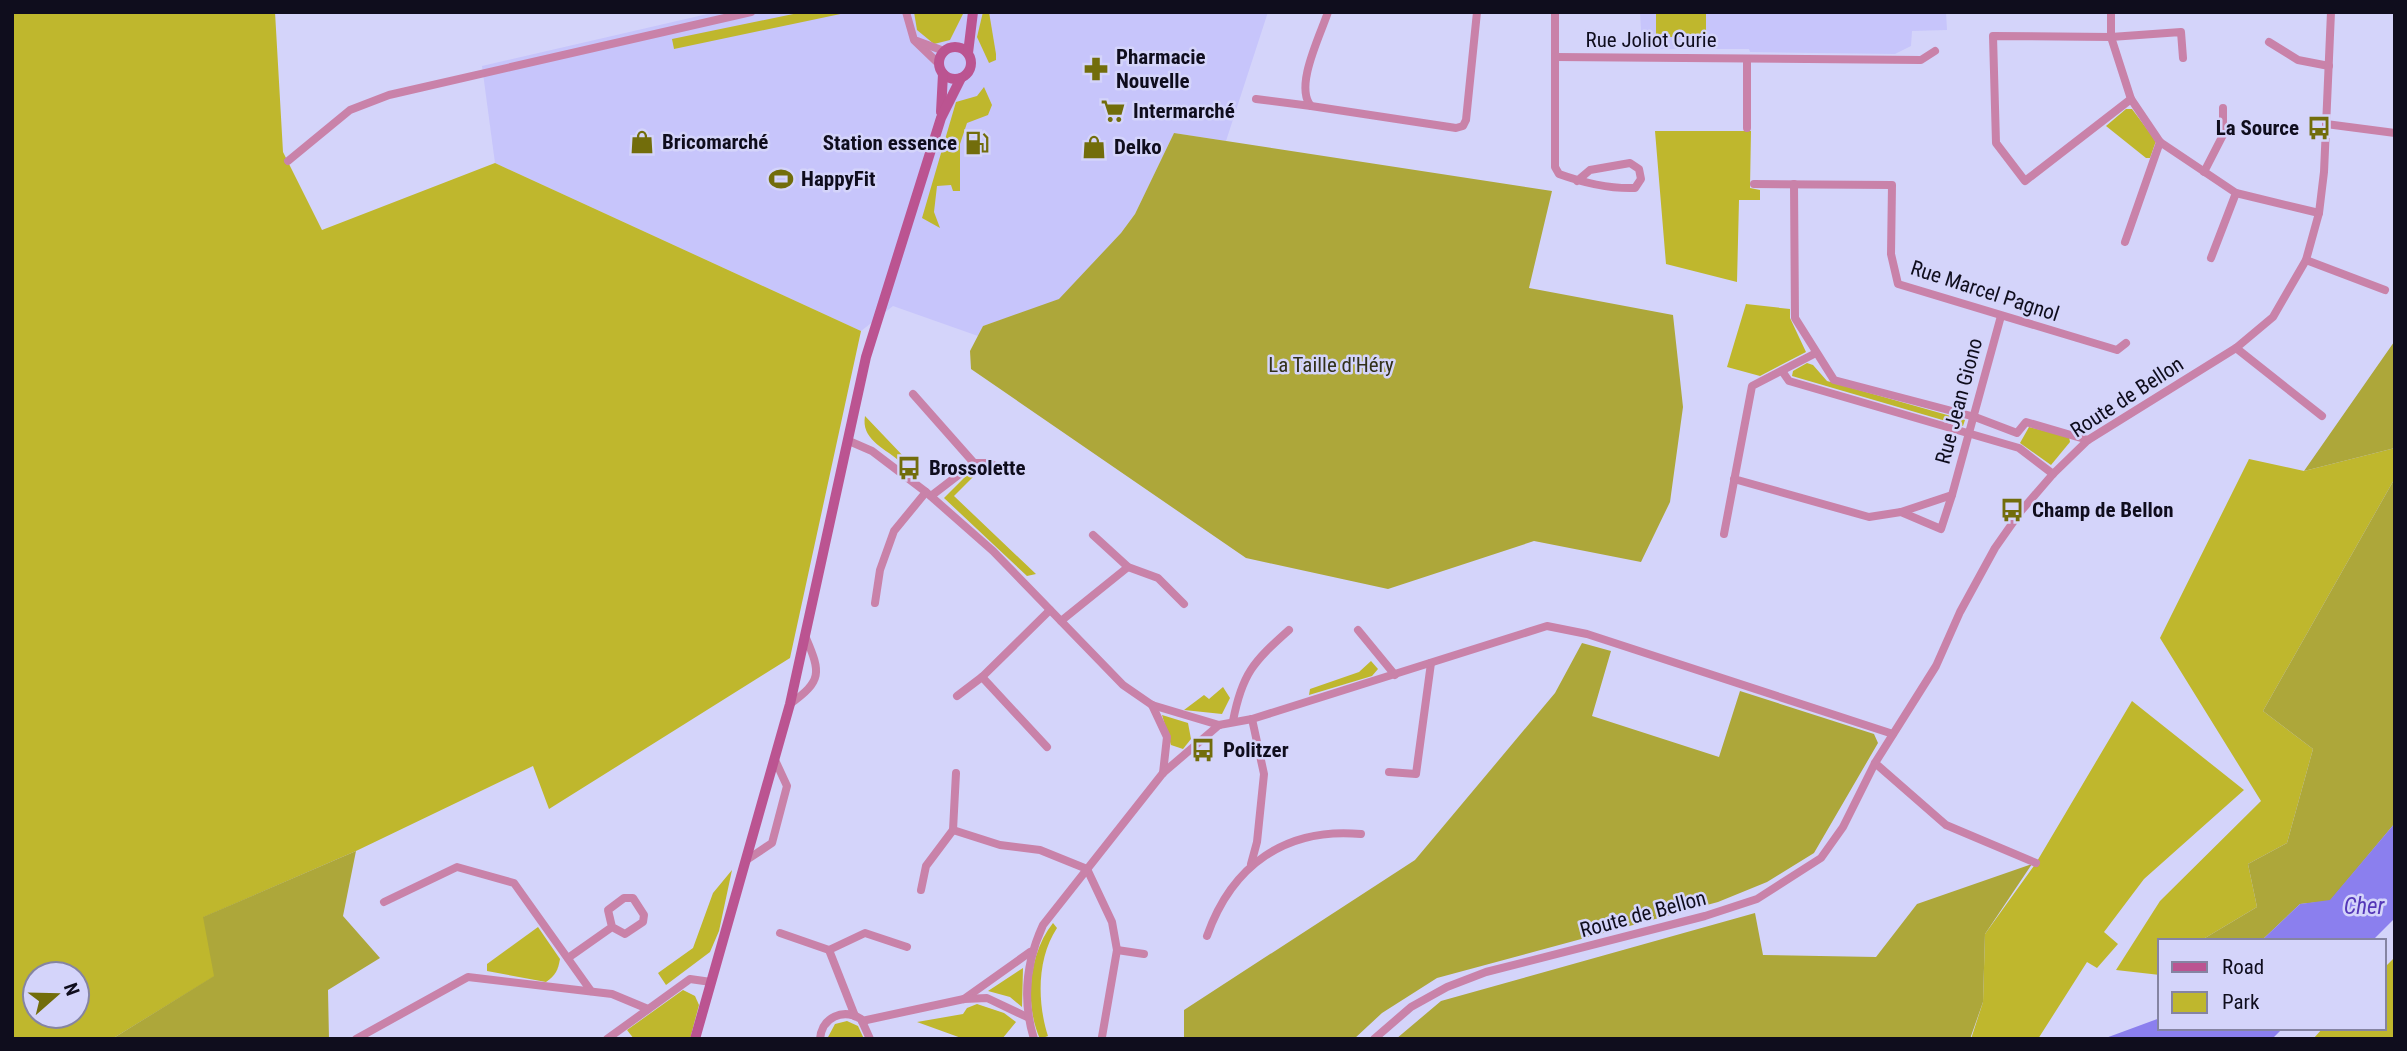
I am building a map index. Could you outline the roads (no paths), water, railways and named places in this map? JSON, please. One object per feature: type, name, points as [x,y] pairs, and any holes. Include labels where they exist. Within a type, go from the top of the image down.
[{"type":"main road","points":[[941,118],[941,69],[948,49],[972,16]]},
{"type":"main road","points":[[695,1039],[790,705],[866,357],[941,118],[961,78],[971,65],[968,53],[972,16]]},
{"type":"main road","points":[[948,49],[968,53]]},
{"type":"main road","points":[[941,69],[951,79],[961,78]]},
{"type":"street","points":[[288,161],[350,110],[388,95],[751,12]]},
{"type":"street","points":[[906,12],[914,40],[941,69]]},
{"type":"street","points":[[1311,106],[1305,99],[1305,82],[1328,12]]},
{"type":"street","points":[[1256,99],[1460,128],[1465,120],[1477,12]]},
{"type":"street","points":[[1555,12],[1555,167],[1559,174],[1577,181],[1621,189],[1635,188],[1641,179],[1639,169],[1630,163],[1590,170],[1577,181]]},
{"type":"street","points":[[2112,12],[2111,37],[2132,99],[2160,142],[2236,193],[2319,213]]},
{"type":"street","name":"Route de Bellon","points":[[1374,1039],[1411,1007],[1447,987],[1486,972],[1706,916],[1757,899],[1821,858],[1843,827],[1875,763],[1936,666],[1959,612],[1995,548],[2053,474],[2088,440],[2236,348],[2273,317],[2306,260],[2319,213],[2331,12]]},
{"type":"street","points":[[2132,99],[2025,181],[1996,143],[1993,36],[2111,37],[2182,32],[2183,58]]},
{"type":"street","points":[[914,40],[948,49]]},
{"type":"street","points":[[2269,42],[2298,60],[2329,66]]},
{"type":"street","name":"Rue Joliot Curie","points":[[1555,57],[1921,60],[1935,51]]},
{"type":"street","name":"Rue Joliot Curie","points":[[1747,59],[1747,128]]},
{"type":"street","points":[[2204,172],[2223,135],[2223,108]]},
{"type":"street","points":[[2326,124],[2395,133]]},
{"type":"street","points":[[2125,242],[2160,142]]},
{"type":"street","name":"Rue Marcel Pagnol","points":[[1754,184],[1892,185],[1891,254],[1898,284],[2117,350],[2126,343]]},
{"type":"street","points":[[1794,184],[1795,318],[1814,354],[1833,380],[1975,417],[2017,433]]},
{"type":"street","points":[[2211,258],[2236,193]]},
{"type":"street","points":[[2306,260],[2385,290]]},
{"type":"street","name":"Rue Jean Giono","points":[[1901,512],[1941,529],[1975,417],[2001,316]]},
{"type":"street","points":[[2236,348],[2322,416]]},
{"type":"street","points":[[1724,534],[1752,386],[1814,354]]},
{"type":"street","points":[[1782,371],[1789,381],[2012,446],[2053,474]]},
{"type":"street","points":[[913,394],[974,463]]},
{"type":"street","points":[[2012,446],[2017,433],[2026,422],[2088,440]]},
{"type":"street","points":[[849,440],[872,451],[928,494],[993,551],[1123,685],[1152,705],[1219,725]]},
{"type":"street","points":[[875,603],[880,570],[894,531],[928,494],[974,463],[987,463],[1013,472]]},
{"type":"street","name":"Rue Jean Giono","points":[[1734,479],[1870,517],[1901,512],[1952,495]]},
{"type":"street","points":[[1093,535],[1128,567],[1158,578],[1184,604]]},
{"type":"street","points":[[1061,621],[1128,567]]},
{"type":"street","points":[[957,696],[982,677],[1050,610]]},
{"type":"street","points":[[1034,1039],[1027,1017],[1030,952],[1043,925],[1163,773],[1219,725],[1252,719],[1546,626],[1587,634],[1893,734]]},
{"type":"street","points":[[1233,721],[1239,691],[1256,659],[1289,630]]},
{"type":"street","points":[[1358,630],[1395,675]]},
{"type":"street","points":[[790,705],[812,688],[818,666],[806,638]]},
{"type":"street","points":[[1389,772],[1416,774],[1431,663]]},
{"type":"street","points":[[982,677],[1047,747]]},
{"type":"street","points":[[1152,705],[1167,737],[1163,773]]},
{"type":"street","points":[[1251,864],[1257,842],[1264,774],[1252,719]]},
{"type":"street","points":[[748,859],[772,843],[787,786],[775,760]]},
{"type":"street","points":[[1875,763],[1946,825],[2036,863]]},
{"type":"street","points":[[921,890],[926,866],[953,830],[956,773]]},
{"type":"street","points":[[953,830],[1000,845],[1040,850],[1087,869],[1112,922],[1116,950],[1102,1037]]},
{"type":"street","points":[[1207,936],[1215,914],[1251,864],[1275,847],[1333,831],[1361,834]]},
{"type":"street","points":[[1257,842],[1275,847]]},
{"type":"street","points":[[384,902],[457,867],[514,883],[591,992]]},
{"type":"street","points":[[624,898],[633,898],[644,915],[643,922],[625,934],[612,927],[608,910],[624,898]]},
{"type":"street","points":[[568,958],[612,927]]},
{"type":"street","points":[[780,933],[829,950],[865,933],[906,947]]},
{"type":"street","points":[[829,950],[858,1018],[870,1039]]},
{"type":"street","points":[[1116,950],[1144,954]]},
{"type":"street","points":[[964,999],[1030,952]]},
{"type":"street","points":[[356,1039],[468,977],[612,994],[648,1009]]},
{"type":"street","points":[[607,1039],[690,979],[711,982]]},
{"type":"street","points":[[820,1039],[824,1024],[838,1014],[858,1018],[964,999],[987,998],[1027,1017]]},
{"type":"water","name":"Cher","points":[[2395,823],[2395,918],[2374,939],[2263,939],[2300,904],[2330,900]]},
{"type":"water","points":[[2158,1019],[2158,1030],[2281,1030],[2272,1039],[2103,1039]]},
{"type":"place","name":"Pharmacie Nouvelle","points":[[1096,69]]},
{"type":"place","name":"Intermarché","points":[[1113,111]]},
{"type":"place","name":"La Source","points":[[2319,128]]},
{"type":"place","name":"Bricomarché","points":[[642,142]]},
{"type":"place","name":"Station essence","points":[[977,143]]},
{"type":"place","name":"Delko","points":[[1094,147]]},
{"type":"place","name":"HappyFit","points":[[781,179]]},
{"type":"place","name":"Brossolette","points":[[909,468]]},
{"type":"place","name":"Champ de Bellon","points":[[2012,510]]},
{"type":"place","name":"Politzer","points":[[1203,750]]},
{"type":"park label","name":"La Taille d'Héry","points":[[1331,365]]}]
